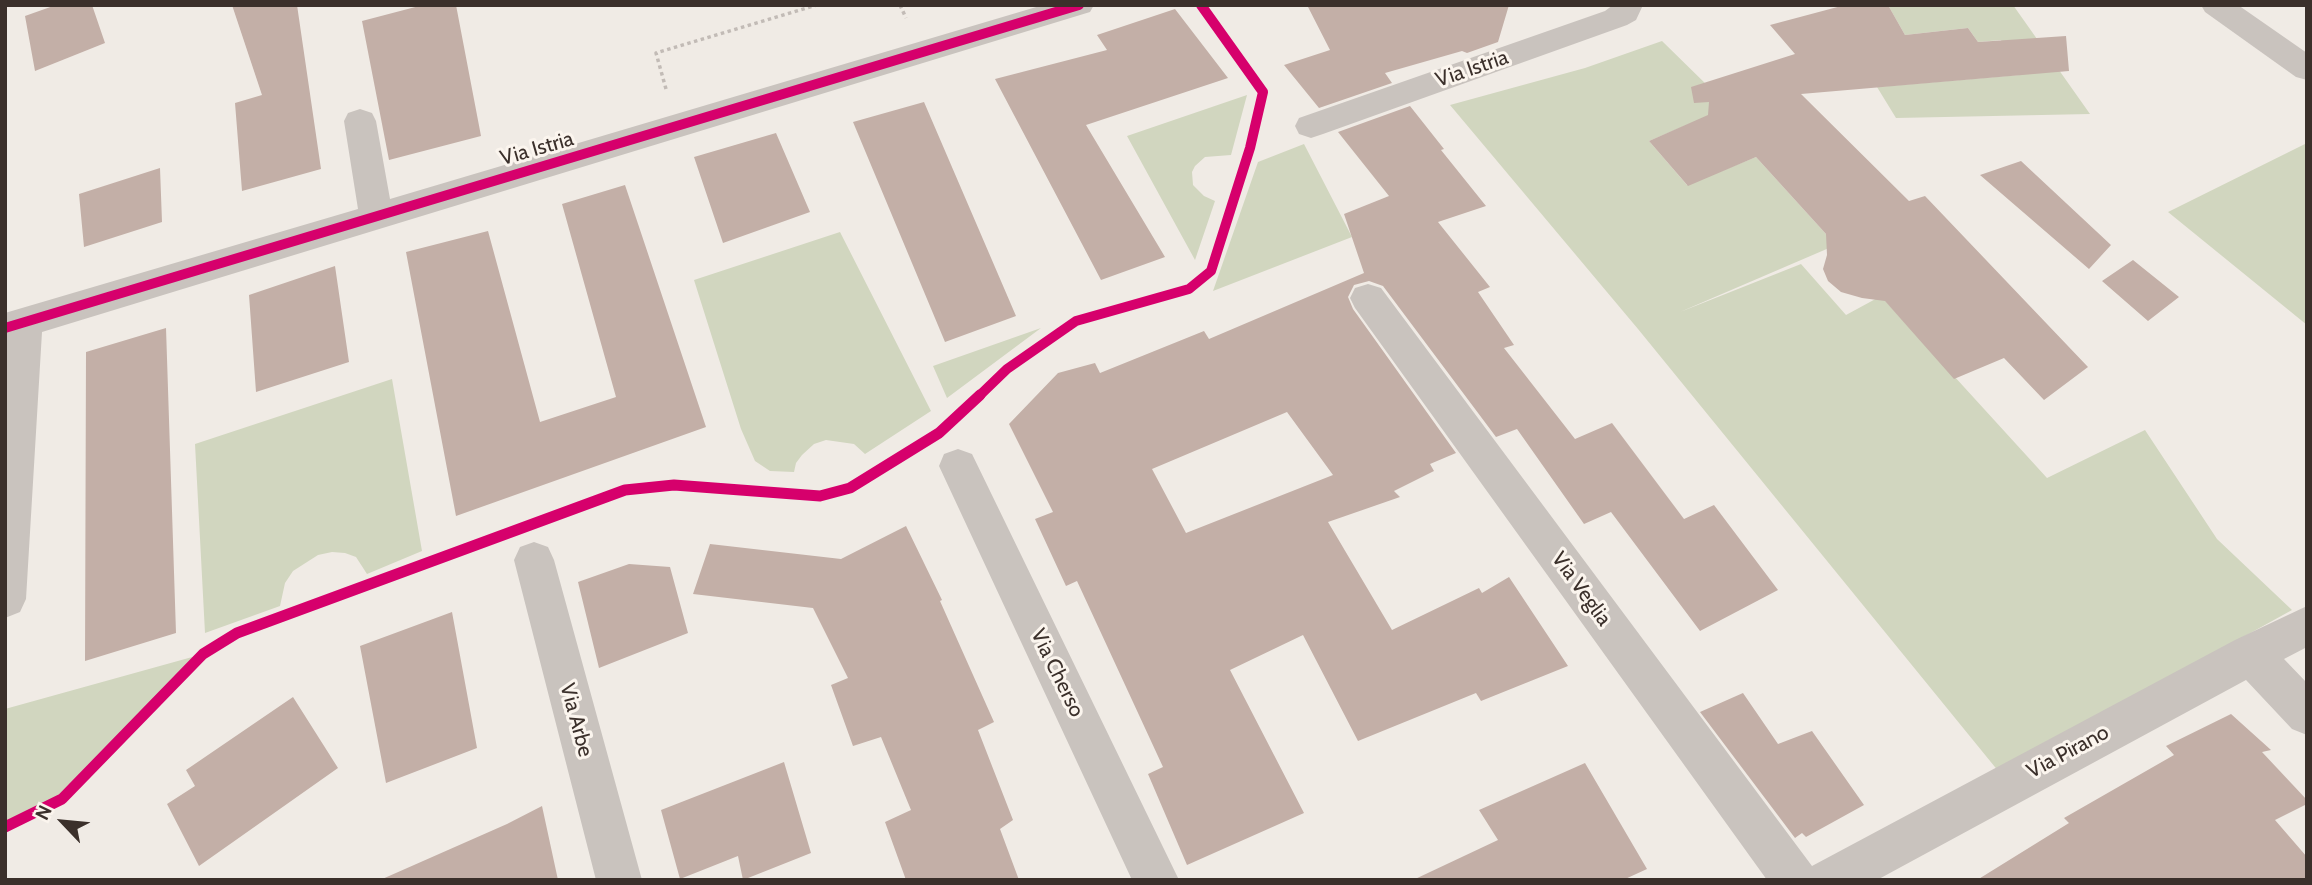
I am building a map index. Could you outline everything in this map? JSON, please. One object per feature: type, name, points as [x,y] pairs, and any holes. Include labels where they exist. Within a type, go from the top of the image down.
[{"type":"street","name":"Via Istria","points":[[14,326],[1079,5]]},
{"type":"street","name":"Via Istria","points":[[1311,125],[1616,19],[1622,16],[1628,5]]},
{"type":"street","points":[[2216,5],[2307,69]]},
{"type":"street","points":[[360,121],[376,216]]},
{"type":"street","name":"Via Veglia","points":[[1368,298],[1795,880]]},
{"type":"street","points":[[5,599],[14,326]]},
{"type":"street","name":"Via Cherso","points":[[958,466],[1156,880]]},
{"type":"street","name":"Via Arbe","points":[[534,560],[619,880]]},
{"type":"street","name":"Via Pirano","points":[[1830,880],[2307,625]]},
{"type":"street","points":[[2250,654],[2307,714]]},
{"type":"green space","points":[[1888,5],[2013,5],[2090,114],[1896,118],[1877,87],[2019,75],[2001,40],[1978,42],[1968,28],[1905,35]]},
{"type":"green space","points":[[1662,41],[1710,88],[1709,106],[1715,113],[1649,141],[1687,185],[1756,157],[1836,245],[1680,312],[1801,264],[1846,315],[1881,296],[2047,478],[2145,430],[2217,539],[2292,610],[1999,772],[1638,329],[1450,105],[1585,68]]},
{"type":"green space","points":[[1247,95],[1231,155],[1205,157],[1192,172],[1193,185],[1204,196],[1215,201],[1195,260],[1127,136]]},
{"type":"green space","points":[[2307,143],[2307,325],[2168,212]]},
{"type":"green space","points":[[1304,144],[1352,237],[1213,291],[1258,162]]},
{"type":"green space","points":[[840,232],[931,411],[865,454],[854,444],[826,440],[814,444],[802,455],[794,472],[770,471],[755,461],[741,429],[694,280]]},
{"type":"green space","points":[[1041,328],[947,398],[933,366]]},
{"type":"green space","points":[[392,379],[422,551],[367,574],[356,557],[332,552],[318,555],[293,571],[285,583],[280,606],[205,633],[195,444]]},
{"type":"green space","points":[[203,654],[62,799],[5,827],[5,709]]},
{"type":"building","points":[[56,5],[92,5],[105,43],[35,71],[25,16]]},
{"type":"building","points":[[232,5],[297,5],[321,169],[242,191],[235,103],[262,95]]},
{"type":"building","points":[[423,5],[456,5],[481,136],[389,160],[362,21]]},
{"type":"building","points":[[1307,5],[1509,5],[1498,42],[1467,53],[1462,51],[1385,73],[1392,83],[1319,108],[1284,65],[1330,50]]},
{"type":"building","points":[[1845,5],[1888,5],[1905,35],[1968,28],[1978,42],[2066,36],[2069,71],[1801,94],[1909,201],[1925,196],[2088,367],[2044,400],[2004,358],[1954,379],[1885,301],[1841,292],[1828,281],[1823,269],[1827,255],[1826,234],[1756,157],[1688,186],[1649,141],[1708,115],[1709,102],[1694,103],[1691,87],[1795,54],[1770,25]]},
{"type":"building","points":[[1175,9],[1228,78],[1086,125],[1165,257],[1101,280],[995,79],[1107,50],[1097,35]]},
{"type":"building","points":[[924,102],[1016,316],[945,342],[853,122]]},
{"type":"building","points":[[1410,106],[1486,206],[1438,222],[1490,287],[1478,292],[1514,345],[1504,348],[1575,439],[1612,423],[1684,519],[1714,505],[1778,590],[1700,631],[1611,512],[1584,524],[1517,429],[1496,437],[1383,286],[1369,281],[1354,285],[1348,297],[1353,309],[1456,453],[1430,464],[1434,471],[1394,491],[1400,497],[1328,522],[1392,630],[1479,588],[1482,593],[1509,577],[1568,666],[1481,701],[1476,693],[1358,741],[1303,635],[1230,670],[1304,813],[1187,865],[1148,774],[1163,767],[1077,581],[1066,586],[1035,519],[1053,512],[1009,424],[1058,373],[1095,363],[1100,373],[1204,331],[1209,339],[1364,273],[1344,214],[1389,196],[1338,132]],"holes":[[[1287,412],[1333,475],[1186,533],[1152,469]]]},
{"type":"building","points":[[776,133],[810,212],[723,243],[694,157]]},
{"type":"building","points":[[2021,161],[2111,245],[2089,269],[1980,175]]},
{"type":"building","points":[[160,168],[162,222],[84,247],[79,194]]},
{"type":"building","points":[[625,185],[706,427],[456,516],[406,252],[488,231],[540,422],[616,397],[562,204]]},
{"type":"building","points":[[2133,260],[2179,297],[2148,321],[2102,281]]},
{"type":"building","points":[[335,266],[349,362],[256,392],[249,295]]},
{"type":"building","points":[[166,328],[176,633],[85,661],[86,352]]},
{"type":"building","points":[[906,526],[942,600],[940,601],[994,722],[978,730],[1013,820],[1000,829],[1019,880],[906,880],[885,822],[911,810],[881,737],[853,746],[831,685],[848,678],[813,608],[693,594],[710,544],[841,559]]},
{"type":"building","points":[[629,564],[670,567],[688,633],[599,668],[578,582]]},
{"type":"building","points":[[452,612],[477,748],[386,783],[360,646]]},
{"type":"building","points":[[1743,693],[1778,744],[1812,731],[1864,805],[1806,837],[1802,833],[1795,838],[1700,712]]},
{"type":"building","points":[[293,697],[338,768],[199,866],[167,804],[195,786],[186,770]]},
{"type":"building","points":[[2231,714],[2271,750],[2262,752],[2307,800],[2307,804],[2275,820],[2307,857],[2307,880],[1977,880],[2069,823],[2064,818],[2174,755],[2166,746]]},
{"type":"building","points":[[784,762],[811,853],[743,880],[738,856],[680,879],[661,810]]},
{"type":"building","points":[[1585,763],[1647,869],[1623,880],[1413,880],[1498,840],[1479,810]]},
{"type":"building","points":[[542,806],[558,880],[380,880],[507,824]]},
{"type":"cycle path","points":[[5,328],[1079,5]]},
{"type":"cycle path","points":[[5,827],[62,799],[203,654],[237,633],[625,490],[674,485],[820,496],[850,488],[939,433],[1007,369],[1076,321],[1189,289],[1202,281],[1211,271],[1229,219],[1263,92],[1201,5]]}]
